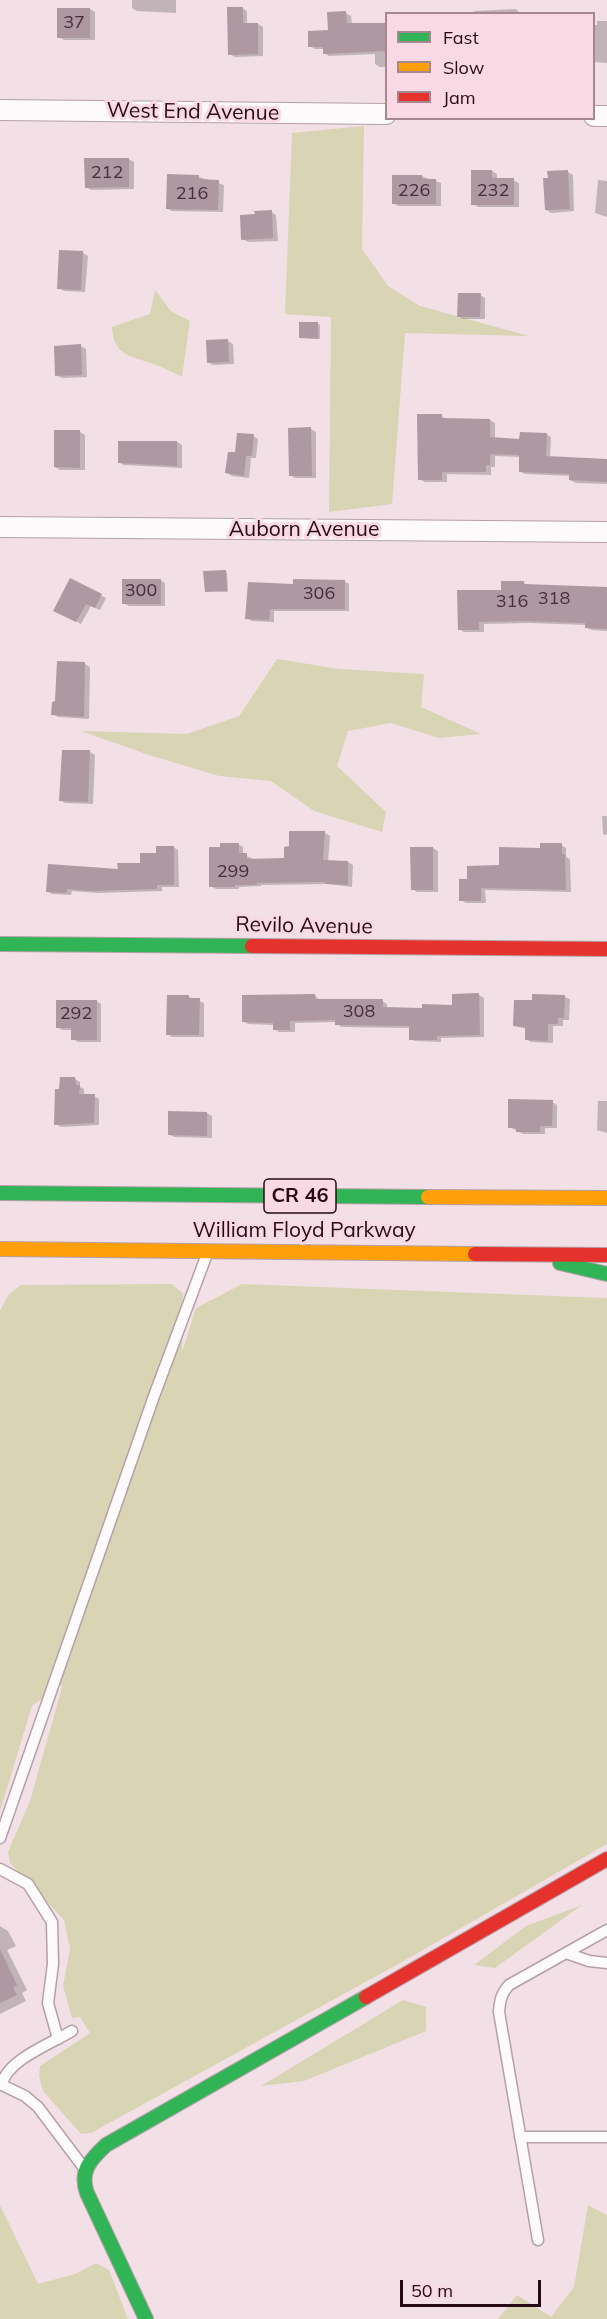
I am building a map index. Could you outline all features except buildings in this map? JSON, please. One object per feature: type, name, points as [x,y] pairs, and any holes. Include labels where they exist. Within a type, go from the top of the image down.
[{"type":"main road","name":"Revilo Avenue","points":[[0,944],[607,949]]},
{"type":"main road","name":"William Floyd Parkway","points":[[0,1193],[607,1197]]},
{"type":"main road","name":"William Floyd Parkway","points":[[0,1249],[607,1255]]},
{"type":"main road","points":[[520,1254],[607,1274]]},
{"type":"main road","points":[[146,2319],[85,2192],[82,2179],[84,2168],[106,2145],[607,1859]]},
{"type":"street","name":"West End Avenue","points":[[0,110],[385,114]]},
{"type":"street","name":"Auborn Avenue","points":[[0,527],[607,532]]},
{"type":"lane","points":[[0,1838],[154,1395],[208,1251]]},
{"type":"lane","points":[[0,1869],[28,1884],[52,1923],[53,1964],[48,2002],[58,2039]]},
{"type":"lane","points":[[538,2240],[499,2012],[500,2000],[509,1985],[607,1930]]},
{"type":"lane","points":[[566,1953],[590,1961],[607,1963]]},
{"type":"lane","points":[[72,2031],[14,2064],[3,2076],[1,2085],[25,2096],[38,2107],[84,2168]]},
{"type":"lane","points":[[520,2136],[607,2137]]},
{"type":"shaded area","points":[[364,126],[362,249],[388,286],[420,306],[529,336],[405,333],[392,504],[329,512],[331,317],[285,314],[292,133]]},
{"type":"shaded area","points":[[155,290],[171,311],[190,321],[182,377],[129,356],[115,343],[112,327],[150,314]]},
{"type":"shaded area","points":[[277,659],[339,669],[424,674],[421,707],[481,734],[439,738],[391,723],[348,731],[337,766],[386,812],[382,832],[314,811],[271,781],[219,776],[81,731],[187,734],[239,716]]},
{"type":"shaded area","points":[[172,1284],[183,1294],[182,1352],[196,1308],[242,1284],[607,1298],[607,1844],[409,1958],[91,2133],[81,2134],[43,2091],[39,2076],[40,2066],[90,2033],[80,2017],[72,2018],[63,1986],[70,1949],[64,1920],[10,1863],[8,1852],[30,1801],[63,1684],[32,1706],[0,1811],[0,1311],[9,1294],[21,1285]]},
{"type":"shaded area","points":[[582,1905],[495,1968],[474,1965],[526,1926]]},
{"type":"shaded area","points":[[403,2000],[426,2007],[426,2031],[304,2081],[261,2086]]},
{"type":"shaded area","points":[[0,2205],[38,2284],[75,2274],[96,2263],[109,2270],[128,2319],[0,2319]]},
{"type":"shaded area","points":[[588,2205],[607,2215],[607,2319],[498,2319],[517,2295],[551,2317],[574,2287]]},
{"type":"traffic: fast","points":[[0,944],[252,946]]},
{"type":"traffic: fast","points":[[0,1193],[428,1197]]},
{"type":"traffic: fast","points":[[560,1263],[607,1274]]},
{"type":"traffic: fast","points":[[146,2319],[87,2193],[84,2178],[91,2161],[106,2145],[366,1997]]},
{"type":"traffic: slow","points":[[428,1197],[607,1198]]},
{"type":"traffic: slow","points":[[0,1249],[475,1254]]},
{"type":"traffic: jam","points":[[252,946],[607,949]]},
{"type":"traffic: jam","points":[[475,1254],[607,1255]]},
{"type":"traffic: jam","points":[[366,1997],[607,1859]]}]
